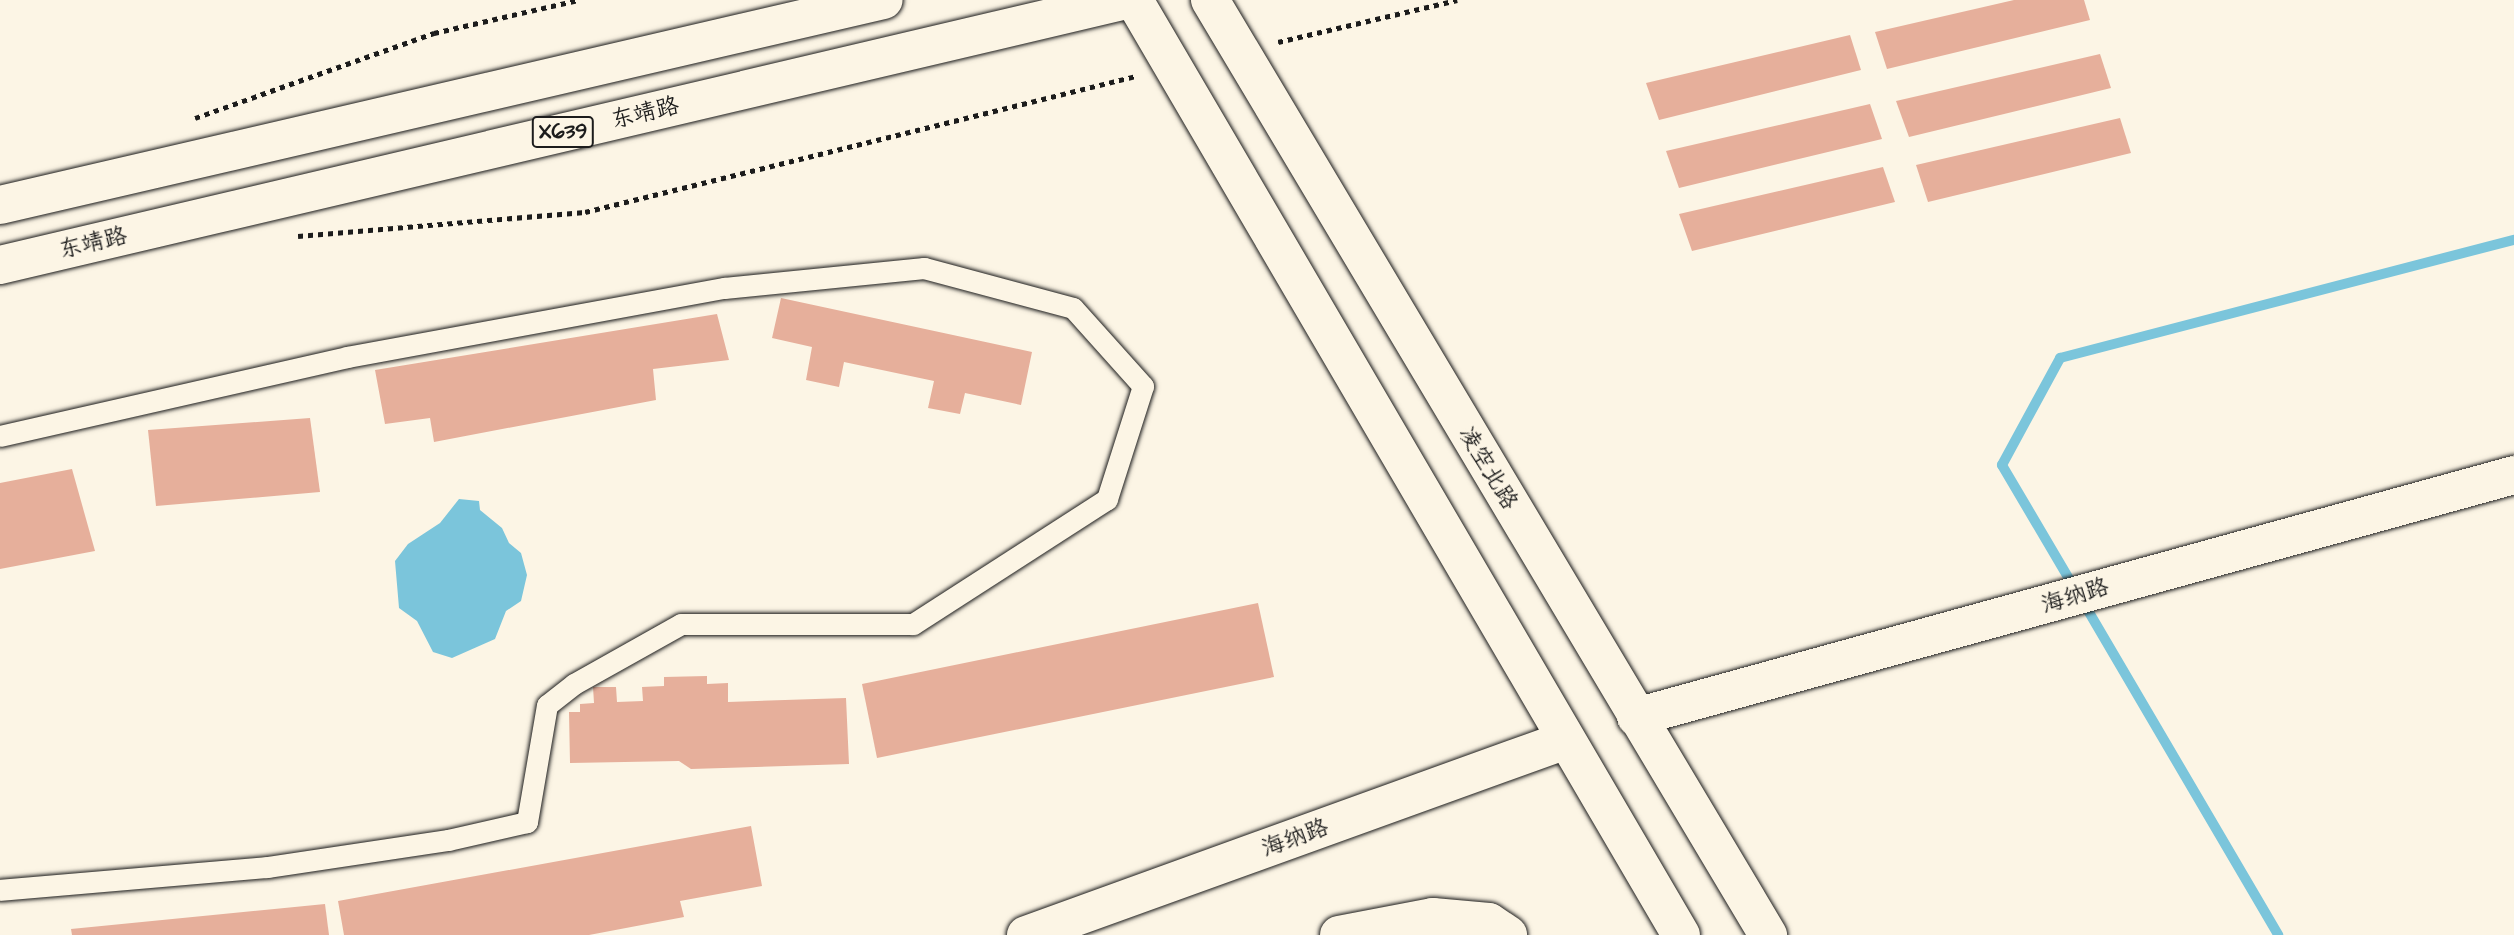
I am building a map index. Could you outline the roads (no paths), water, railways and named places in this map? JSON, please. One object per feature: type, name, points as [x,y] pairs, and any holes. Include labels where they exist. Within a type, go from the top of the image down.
[{"type":"main road","name":"X639","points":[[0,205],[884,0]]},
{"type":"main road","name":"东靖路","points":[[0,265],[1126,0]]},
{"type":"main road","points":[[1134,0],[1563,741],[1681,935]]},
{"type":"main road","name":"凌空北路","points":[[1210,0],[1768,935]]},
{"type":"main road","name":"海纳路","points":[[1636,717],[2014,615],[2157,570],[2514,475]]},
{"type":"main road","name":"海纳路","points":[[1026,935],[1563,741]]},
{"type":"main road","points":[[1339,935],[1433,917],[1489,922],[1508,935]]},
{"type":"lane","points":[[0,436],[347,357],[683,295],[924,268],[1073,308],[1143,386],[1107,499],[913,624],[681,624],[574,684],[547,705],[527,822],[448,840],[267,867],[0,890]]},
{"type":"water","points":[[459,499],[479,501],[480,510],[502,528],[509,543],[521,553],[527,575],[521,601],[506,611],[495,639],[452,658],[433,652],[417,621],[399,608],[395,561],[408,544],[440,523]]},
{"type":"waterway","points":[[2075,589],[2002,465],[2060,358],[2514,240]]},
{"type":"waterway","points":[[2083,602],[2278,935]]}]
